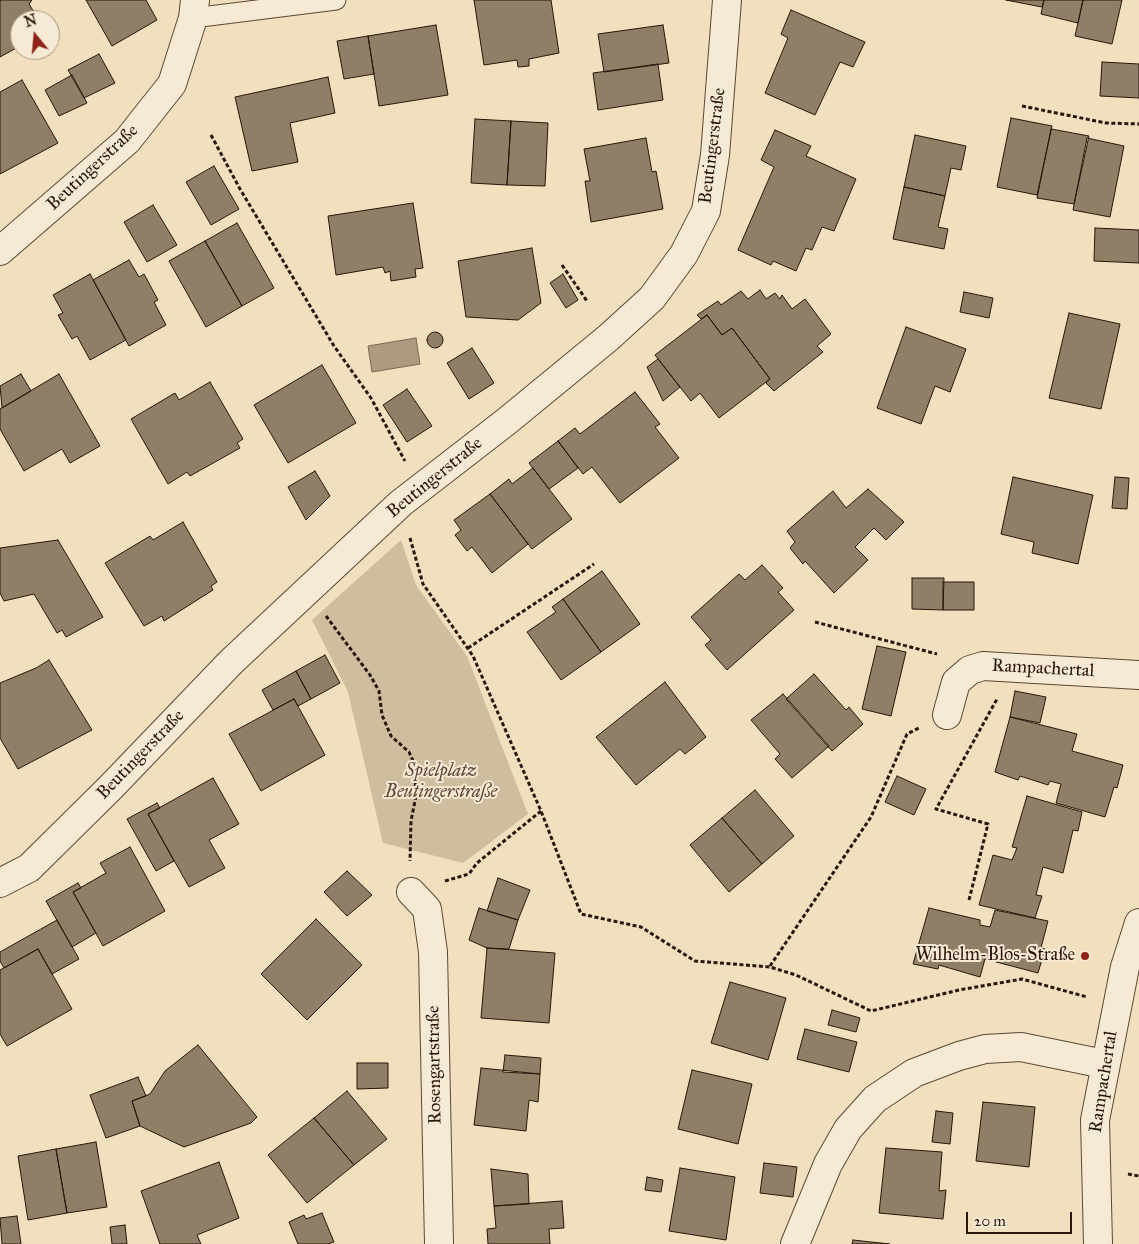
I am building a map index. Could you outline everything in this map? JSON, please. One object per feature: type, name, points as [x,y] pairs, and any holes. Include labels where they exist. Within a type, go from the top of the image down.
[{"type":"street","name":"Beutingerstraße","points":[[0,883],[28,868],[110,788],[231,662],[410,496],[507,421],[608,338],[652,298],[684,254],[706,211],[715,155],[727,0]]},
{"type":"street","name":"Beutingerstraße","points":[[0,251],[131,136],[172,84],[194,9]]},
{"type":"street","name":"Rampachertal","points":[[947,715],[956,682],[970,670],[983,666],[1139,675]]},
{"type":"street","name":"Rosengartstraße","points":[[411,892],[427,909],[433,952],[440,1244]]},
{"type":"street","name":"Rampachertal","points":[[1098,1244],[1095,1120],[1116,1005],[1125,966],[1139,923]]},
{"type":"street","points":[[795,1244],[828,1164],[848,1129],[875,1099],[914,1073],[959,1056],[985,1049],[1021,1047],[1104,1064]]},
{"type":"lane","name":"Beutingerstraße","points":[[194,9],[336,0]]},
{"type":"path","points":[[1022,106],[1106,123],[1139,124]]},
{"type":"path","points":[[211,135],[240,189],[334,346],[371,398],[410,496],[423,584],[468,648],[541,810],[581,914],[641,927],[695,962],[770,967],[796,976],[872,1011],[959,990],[1022,979],[1116,1005]]},
{"type":"path","points":[[562,265],[586,301]]},
{"type":"path","points":[[468,648],[594,564]]},
{"type":"path","points":[[323,612],[370,675],[379,691],[382,715],[391,736],[409,752],[414,763],[416,796],[411,821],[409,850],[411,892],[469,874],[477,863],[541,810]]},
{"type":"path","points":[[815,622],[936,654],[970,670]]},
{"type":"path","points":[[969,900],[988,824],[936,809],[1014,668]]},
{"type":"path","points":[[770,967],[871,817],[907,734],[947,715]]},
{"type":"green space","name":"Spielplatz Beutingerstraße","points":[[401,540],[416,585],[467,656],[528,814],[463,863],[383,843],[348,692],[312,620]]},
{"type":"shaded area","points":[[416,338],[420,364],[372,372],[368,346]]},
{"type":"building","points":[[0,0],[32,0],[29,4],[33,10],[10,10],[10,52],[0,57]]},
{"type":"building","points":[[86,0],[146,0],[157,20],[112,46]]},
{"type":"building","points":[[474,0],[551,0],[559,53],[529,59],[529,66],[518,67],[517,60],[484,65]]},
{"type":"building","points":[[1006,0],[1044,0],[1042,7]]},
{"type":"building","points":[[1044,0],[1083,0],[1078,23],[1041,14]]},
{"type":"building","points":[[1083,0],[1122,0],[1112,44],[1075,36]]},
{"type":"building","points":[[791,10],[865,42],[853,67],[840,62],[815,115],[765,93],[788,38],[781,34]]},
{"type":"building","points":[[436,25],[448,95],[379,106],[368,36]]},
{"type":"building","points":[[663,25],[669,63],[604,72],[598,34]]},
{"type":"building","points":[[368,36],[374,74],[344,79],[337,41]]},
{"type":"building","points":[[99,54],[115,83],[84,98],[68,70]]},
{"type":"building","points":[[1102,62],[1139,64],[1139,98],[1100,96]]},
{"type":"building","points":[[658,64],[663,100],[598,110],[593,73]]},
{"type":"building","points":[[72,75],[87,103],[59,116],[45,90]]},
{"type":"building","points":[[328,77],[335,113],[290,123],[298,162],[252,171],[235,97]]},
{"type":"building","points":[[22,80],[58,143],[0,174],[0,92]]},
{"type":"building","points":[[1011,118],[1052,126],[1037,195],[997,187]]},
{"type":"building","points":[[475,119],[511,121],[507,185],[471,183]]},
{"type":"building","points":[[511,121],[548,123],[545,186],[507,185]]},
{"type":"building","points":[[1051,129],[1089,136],[1074,204],[1037,198]]},
{"type":"building","points":[[775,130],[811,146],[806,156],[856,179],[834,231],[822,227],[812,250],[806,248],[796,271],[773,261],[771,265],[738,250],[774,167],[761,160]]},
{"type":"building","points":[[915,135],[966,146],[961,170],[951,168],[945,196],[904,187]]},
{"type":"building","points":[[646,138],[652,172],[656,171],[663,209],[591,222],[585,181],[590,181],[584,149]]},
{"type":"building","points":[[1087,138],[1124,146],[1110,217],[1073,210]]},
{"type":"building","points":[[214,166],[239,209],[211,225],[186,182]]},
{"type":"building","points":[[904,187],[945,196],[938,227],[948,229],[944,249],[893,239]]},
{"type":"building","points":[[413,203],[423,268],[415,269],[416,277],[391,281],[390,271],[385,273],[383,267],[336,275],[328,216]]},
{"type":"building","points":[[153,205],[177,245],[147,262],[124,222]]},
{"type":"building","points":[[237,223],[274,288],[242,306],[205,241]]},
{"type":"building","points":[[1095,228],[1139,230],[1139,263],[1094,261]]},
{"type":"building","points":[[205,241],[242,306],[206,327],[169,261]]},
{"type":"building","points":[[532,248],[541,303],[518,320],[466,317],[458,261]]},
{"type":"building","points":[[129,260],[139,277],[144,274],[158,300],[154,302],[166,325],[129,346],[93,280]]},
{"type":"building","points":[[90,274],[126,340],[90,360],[77,336],[72,339],[58,315],[63,313],[53,295]]},
{"type":"building","points":[[563,274],[578,300],[566,308],[550,283]]},
{"type":"building","points":[[760,290],[766,299],[775,293],[780,299],[782,295],[792,309],[805,299],[831,334],[817,346],[823,352],[774,391],[766,383],[770,379],[732,328],[722,335],[707,315],[701,319],[697,315],[718,301],[721,305],[741,291],[748,299]]},
{"type":"building","points":[[964,292],[993,298],[989,318],[960,312]]},
{"type":"building","points":[[1069,313],[1120,324],[1101,409],[1049,398]]},
{"type":"building","points":[[707,315],[722,335],[732,328],[770,379],[719,418],[700,393],[691,401],[655,355]]},
{"type":"building","points":[[906,327],[966,349],[950,392],[935,386],[921,424],[877,408]]},
{"type":"building","points":[[435,332],[443,340],[435,348],[427,340]]},
{"type":"building","points":[[472,348],[494,383],[469,399],[447,363]]},
{"type":"building","points":[[658,359],[680,387],[663,401],[647,367]]},
{"type":"building","points":[[322,365],[356,423],[288,463],[254,405]]},
{"type":"building","points":[[21,374],[31,391],[2,408],[0,386]]},
{"type":"building","points":[[59,374],[100,446],[70,463],[62,449],[24,471],[0,429],[0,409]]},
{"type":"building","points":[[210,382],[243,439],[237,443],[240,448],[190,476],[187,472],[168,484],[131,419],[175,393],[179,400]]},
{"type":"building","points":[[407,389],[432,426],[407,442],[383,405]]},
{"type":"building","points":[[635,392],[660,424],[655,427],[679,458],[620,503],[592,467],[583,474],[558,441],[575,428],[580,434]]},
{"type":"building","points":[[558,441],[578,468],[549,489],[529,463]]},
{"type":"building","points":[[533,468],[572,519],[532,549],[490,494],[509,479],[512,484]]},
{"type":"building","points":[[315,471],[330,496],[306,520],[288,487]]},
{"type":"building","points":[[1013,477],[1093,495],[1078,564],[1032,553],[1034,542],[1001,534]]},
{"type":"building","points":[[1115,477],[1129,478],[1127,509],[1112,508]]},
{"type":"building","points":[[868,489],[904,522],[886,540],[874,528],[855,547],[868,560],[834,593],[805,561],[803,564],[790,548],[795,542],[787,531],[833,491],[846,508]]},
{"type":"building","points":[[490,494],[528,544],[492,573],[472,547],[467,551],[455,535],[461,530],[454,520]]},
{"type":"building","points":[[183,522],[217,582],[211,586],[213,590],[164,621],[162,616],[144,626],[105,563],[150,536],[153,540]]},
{"type":"building","points":[[58,540],[103,617],[66,637],[62,630],[57,633],[34,594],[4,601],[0,593],[0,548]]},
{"type":"building","points":[[762,565],[783,588],[778,592],[794,610],[727,670],[705,645],[711,640],[691,617],[739,574],[745,580]]},
{"type":"building","points":[[602,571],[640,624],[601,652],[563,599]]},
{"type":"building","points":[[912,578],[944,578],[943,610],[912,609]]},
{"type":"building","points":[[943,582],[974,582],[974,610],[943,610]]},
{"type":"building","points":[[563,599],[601,652],[561,680],[527,632],[556,612],[552,607]]},
{"type":"building","points":[[877,646],[906,652],[891,716],[862,709]]},
{"type":"building","points":[[325,655],[340,683],[311,699],[296,671]]},
{"type":"building","points":[[49,660],[92,730],[18,769],[0,738],[0,683],[36,668]]},
{"type":"building","points":[[296,671],[311,699],[298,706],[294,699],[273,710],[262,690]]},
{"type":"building","points":[[814,674],[846,710],[849,707],[863,724],[832,751],[786,699]]},
{"type":"building","points":[[665,682],[706,737],[685,754],[680,749],[636,785],[596,737]]},
{"type":"building","points":[[1015,691],[1046,697],[1040,723],[1010,717]]},
{"type":"building","points":[[783,694],[829,746],[792,778],[775,759],[780,754],[751,720]]},
{"type":"building","points":[[294,699],[325,755],[261,791],[229,734]]},
{"type":"building","points":[[1010,717],[1077,734],[1072,751],[1123,765],[1117,788],[1114,787],[1105,817],[1056,803],[1061,784],[1050,781],[1048,785],[1020,776],[1018,780],[995,772]]},
{"type":"building","points":[[897,776],[926,789],[914,815],[885,802]]},
{"type":"building","points":[[213,778],[239,824],[209,840],[225,868],[189,887],[148,814]]},
{"type":"building","points":[[755,790],[794,836],[762,864],[722,818]]},
{"type":"building","points":[[1027,796],[1082,812],[1078,831],[1073,830],[1063,873],[1043,867],[1036,895],[1042,896],[1035,918],[979,905],[993,855],[1012,860],[1017,848],[1012,847]]},
{"type":"building","points":[[157,803],[160,808],[148,814],[174,861],[156,871],[127,819]]},
{"type":"building","points":[[722,818],[762,864],[729,892],[690,845]]},
{"type":"building","points":[[130,847],[165,911],[103,946],[73,892],[106,873],[100,863]]},
{"type":"building","points":[[347,871],[372,895],[347,916],[324,892]]},
{"type":"building","points":[[498,878],[530,890],[518,920],[487,911]]},
{"type":"building","points":[[78,883],[81,888],[73,892],[96,933],[72,947],[46,901]]},
{"type":"building","points":[[479,908],[518,920],[509,949],[487,948],[469,940]]},
{"type":"building","points":[[929,908],[980,920],[980,925],[990,927],[995,910],[1048,921],[1041,948],[1045,949],[1038,973],[985,959],[980,977],[939,965],[938,969],[913,964]]},
{"type":"building","points":[[316,919],[362,965],[307,1020],[261,974]]},
{"type":"building","points":[[57,920],[79,959],[52,974],[38,949],[4,968],[0,961],[0,952]]},
{"type":"building","points":[[487,948],[555,953],[549,1023],[481,1018]]},
{"type":"building","points":[[38,949],[72,1009],[7,1046],[0,1034],[0,970]]},
{"type":"building","points":[[730,982],[786,998],[768,1060],[711,1043]]},
{"type":"building","points":[[832,1010],[860,1018],[856,1032],[828,1025]]},
{"type":"building","points":[[805,1029],[857,1042],[849,1072],[797,1059]]},
{"type":"building","points":[[198,1045],[257,1117],[251,1123],[184,1147],[140,1126],[132,1101],[150,1094],[165,1071]]},
{"type":"building","points":[[505,1055],[541,1058],[540,1074],[503,1072]]},
{"type":"building","points":[[357,1063],[388,1063],[388,1088],[357,1089]]},
{"type":"building","points":[[481,1068],[540,1074],[538,1102],[529,1100],[526,1131],[474,1125]]},
{"type":"building","points":[[692,1070],[752,1084],[738,1144],[678,1129]]},
{"type":"building","points":[[138,1077],[146,1096],[132,1101],[140,1126],[106,1138],[90,1095]]},
{"type":"building","points":[[347,1091],[387,1139],[354,1165],[314,1118]]},
{"type":"building","points":[[983,1102],[1035,1107],[1029,1167],[976,1161]]},
{"type":"building","points":[[936,1111],[953,1113],[950,1144],[932,1142]]},
{"type":"building","points":[[314,1118],[354,1165],[307,1203],[268,1155]]},
{"type":"building","points":[[96,1142],[107,1207],[67,1213],[56,1149]]},
{"type":"building","points":[[886,1148],[942,1152],[939,1191],[946,1190],[943,1219],[879,1213]]},
{"type":"building","points":[[56,1149],[67,1213],[28,1220],[18,1156]]},
{"type":"building","points":[[219,1162],[239,1218],[197,1235],[201,1244],[160,1244],[141,1191]]},
{"type":"building","points":[[764,1163],[797,1167],[793,1197],[760,1193]]},
{"type":"building","points":[[680,1168],[735,1177],[726,1240],[669,1231]]},
{"type":"building","points":[[491,1169],[528,1174],[529,1204],[494,1206]]},
{"type":"building","points":[[647,1177],[663,1180],[661,1192],[645,1190]]},
{"type":"building","points":[[562,1201],[564,1228],[549,1229],[550,1244],[488,1244],[487,1229],[496,1228],[494,1206]]},
{"type":"building","points":[[322,1213],[334,1242],[328,1244],[298,1244],[289,1222],[304,1215],[306,1219]]},
{"type":"building","points":[[17,1216],[21,1244],[2,1244],[0,1218]]},
{"type":"building","points":[[125,1225],[127,1244],[112,1244],[110,1227]]},
{"type":"building","points":[[853,1240],[890,1244],[852,1244]]},
{"type":"place","name":"Wilhelm-Blos-Straße","points":[[1085,956]]}]
